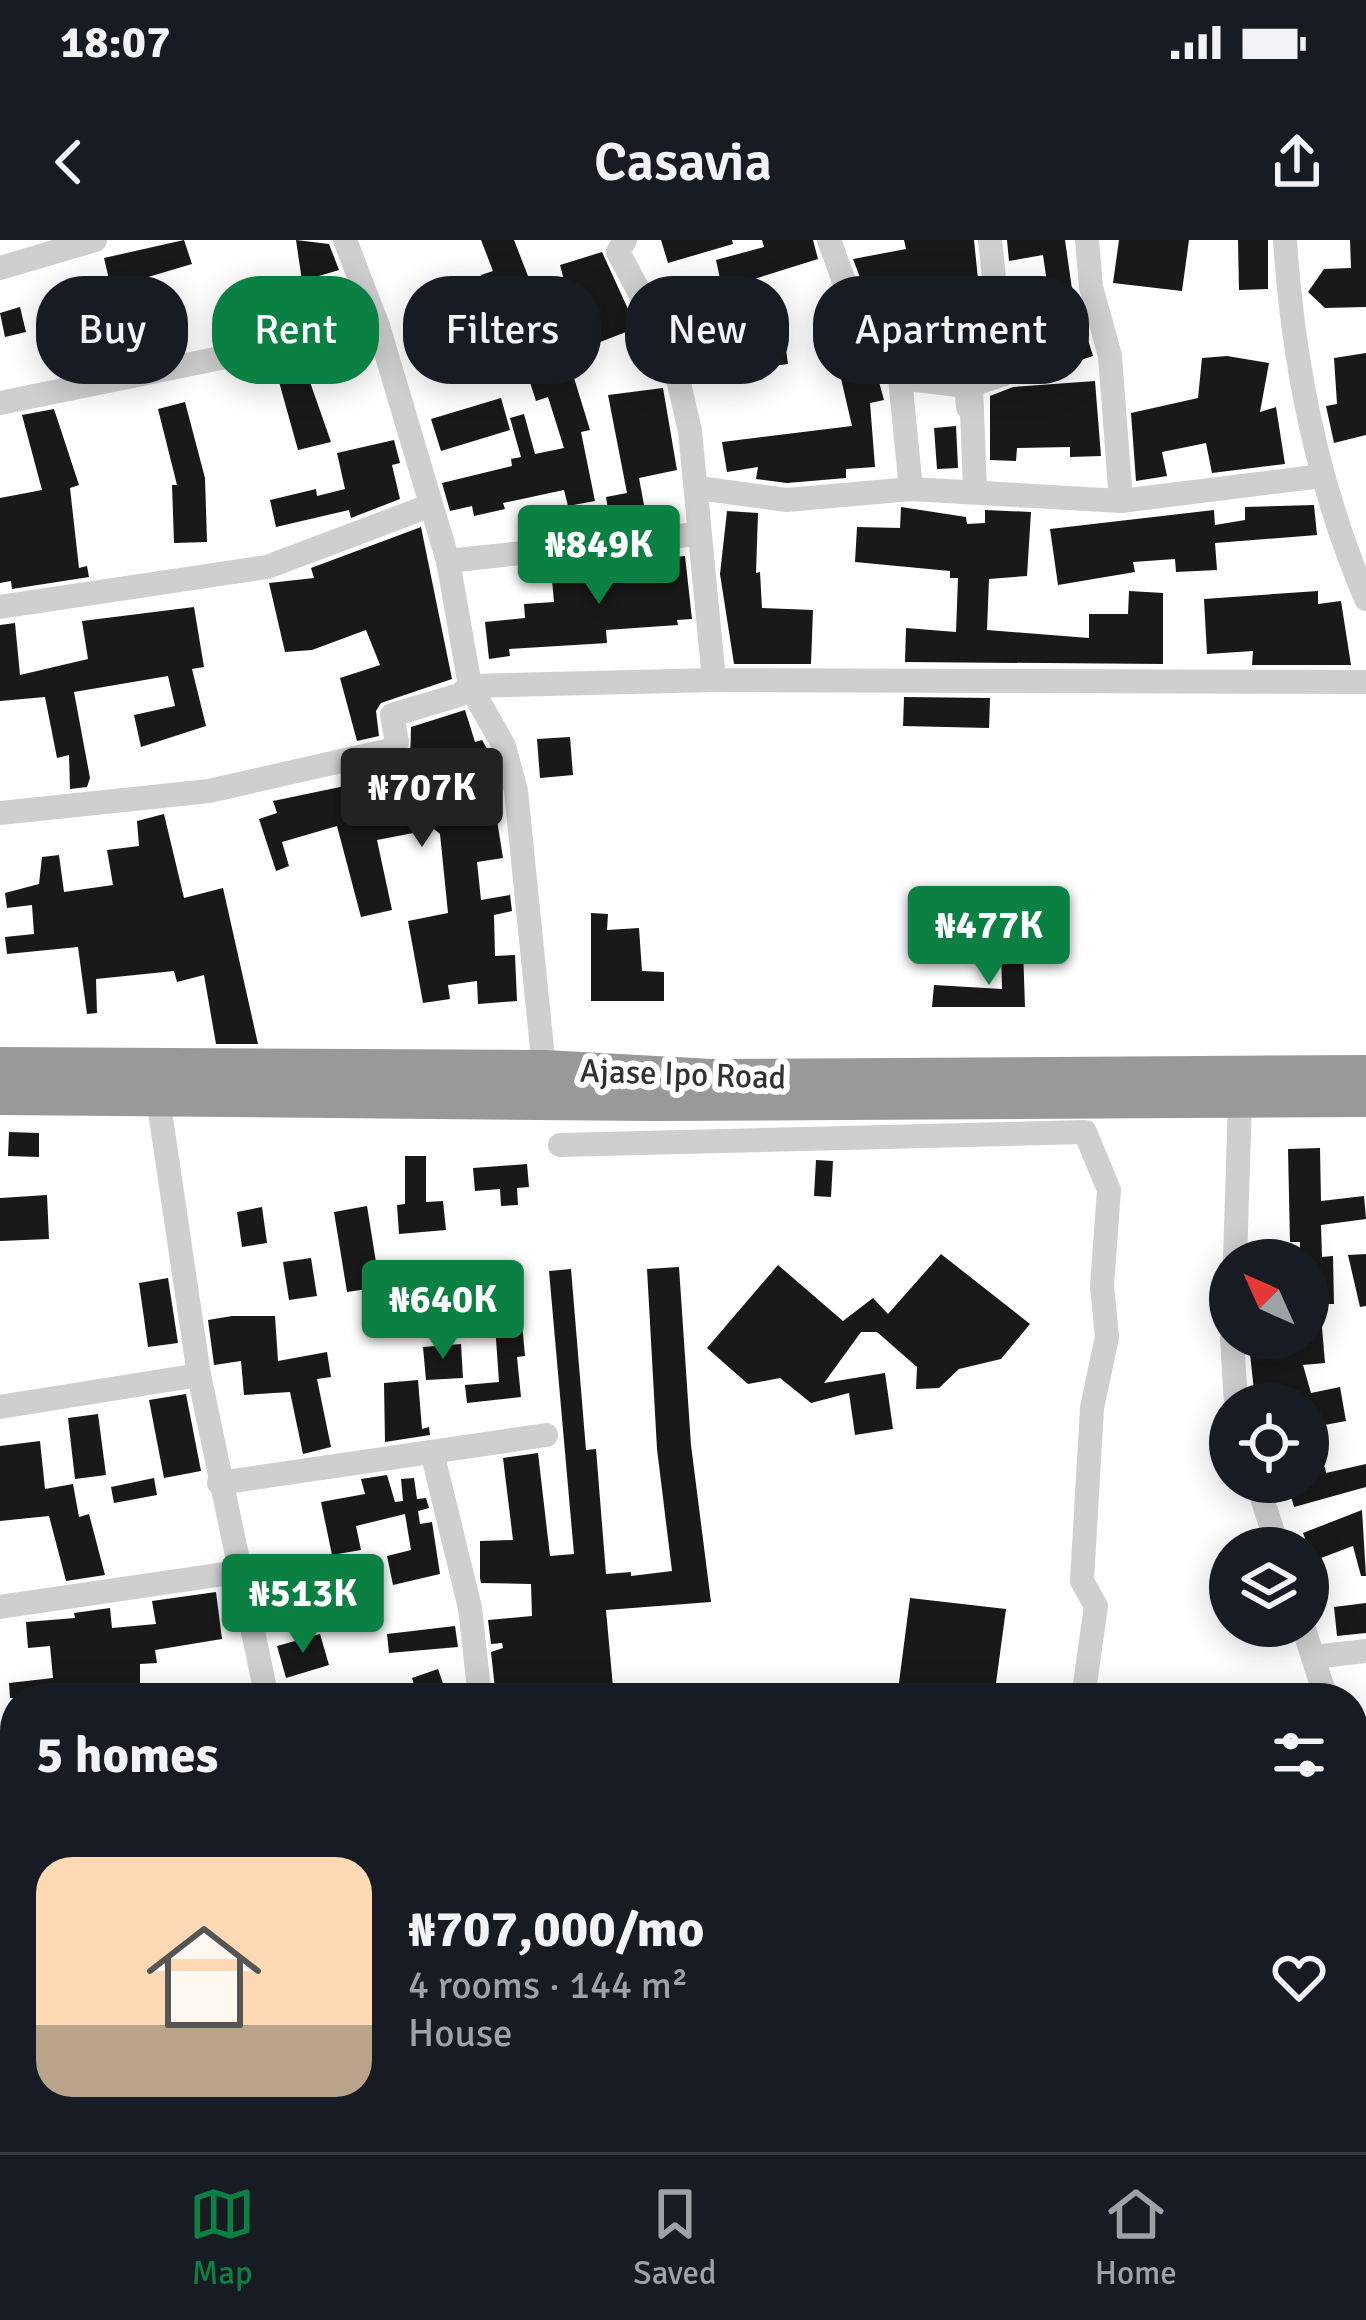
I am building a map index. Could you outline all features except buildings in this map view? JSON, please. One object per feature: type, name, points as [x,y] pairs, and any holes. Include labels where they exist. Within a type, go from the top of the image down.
[{"type":"highway","name":"Ajase Ipo Road","points":[[0,1065],[544,1068],[712,1077],[1366,1073]]},
{"type":"highway","name":"Ajase Ipo Road","points":[[0,1097],[1366,1099]]},
{"type":"street","points":[[0,268],[95,240]]},
{"type":"street","points":[[345,240],[359,276]]},
{"type":"street","points":[[625,240],[618,252],[672,353],[698,488],[697,534],[714,680]]},
{"type":"street","points":[[829,240],[842,276]]},
{"type":"street","points":[[968,411],[971,385],[1004,374],[989,240]]},
{"type":"street","points":[[1087,240],[1090,287],[1110,356],[1121,501]]},
{"type":"street","points":[[1285,240],[1292,337],[1322,476],[1337,531],[1366,598]]},
{"type":"street","points":[[379,330],[448,561],[470,686],[504,746],[516,790],[544,1068]]},
{"type":"street","points":[[0,403],[212,360]]},
{"type":"street","points":[[901,384],[910,489]]},
{"type":"street","points":[[950,384],[966,386],[975,490]]},
{"type":"street","points":[[698,488],[787,500],[910,489],[1121,501],[1322,476]]},
{"type":"street","points":[[0,608],[267,567],[429,506]]},
{"type":"street","points":[[448,561],[697,534]]},
{"type":"street","points":[[0,813],[209,790],[390,750],[397,742],[392,715],[459,695],[470,686],[714,680],[1366,682]]},
{"type":"street","points":[[158,1098],[199,1375],[264,1683]]},
{"type":"street","points":[[1236,1239],[1240,1101]]},
{"type":"street","points":[[560,1145],[1085,1132],[1108,1190],[1102,1286],[1107,1337],[1092,1408],[1082,1581],[1096,1606],[1085,1683]]},
{"type":"street","points":[[0,1407],[199,1375]]},
{"type":"street","points":[[219,1483],[546,1435]]},
{"type":"street","points":[[432,1452],[470,1607],[478,1683]]},
{"type":"street","points":[[0,1606],[238,1572]]},
{"type":"street","points":[[1309,1647],[1321,1683]]},
{"type":"street","points":[[1312,1657],[1366,1651]]}]
